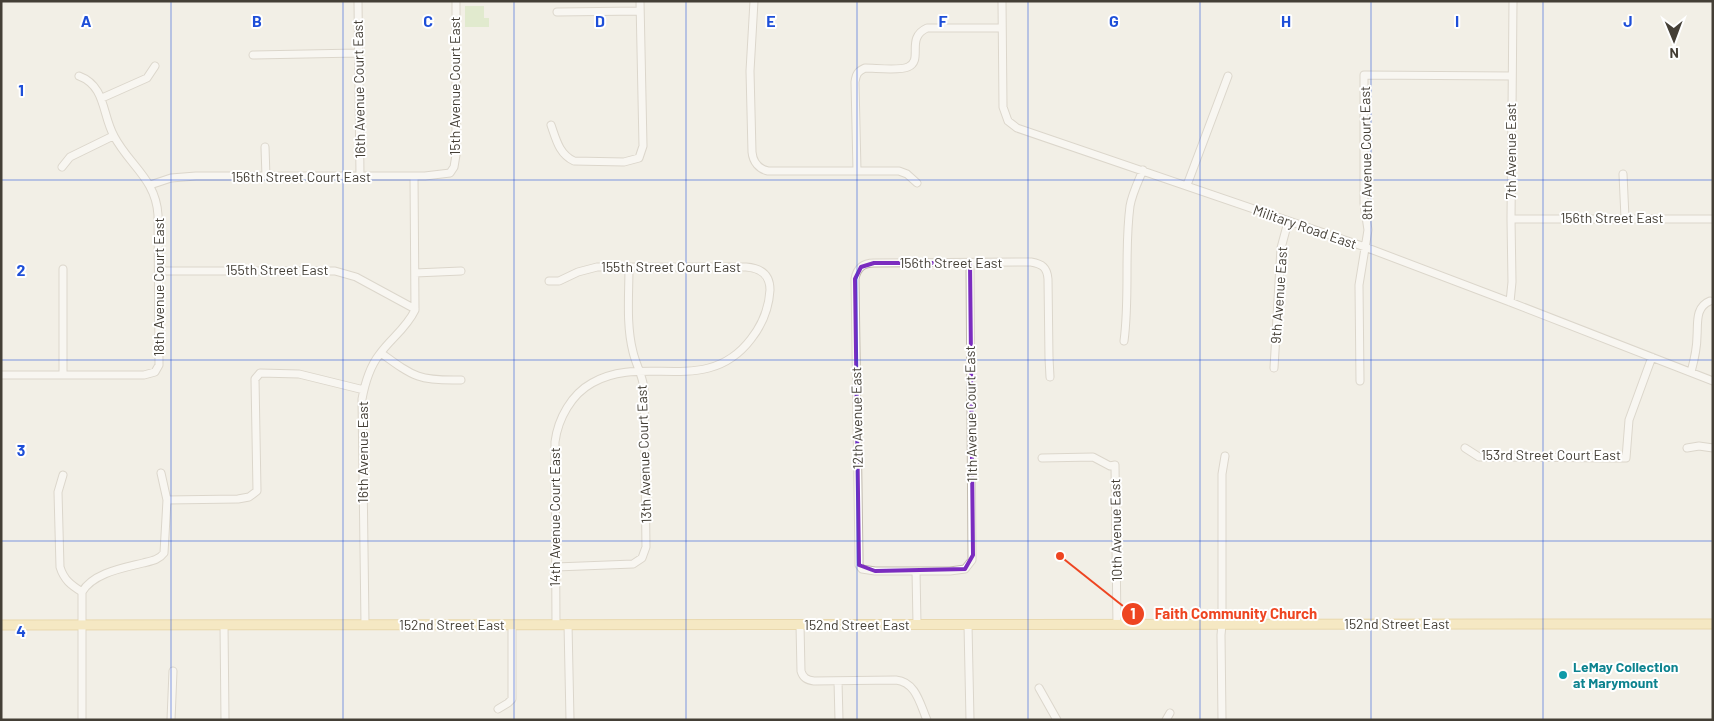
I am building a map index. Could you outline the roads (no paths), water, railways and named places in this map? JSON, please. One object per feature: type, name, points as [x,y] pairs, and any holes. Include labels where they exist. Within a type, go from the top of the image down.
[{"type":"main road","name":"152nd Street East","points":[[1,625],[1713,624]]},
{"type":"street","name":"16th Avenue Court East","points":[[358,1],[360,176]]},
{"type":"street","name":"15th Avenue Court East","points":[[452,171],[456,155],[456,1]]},
{"type":"street","points":[[551,124],[562,151],[574,161],[624,162],[639,158],[643,146],[640,1]]},
{"type":"street","points":[[754,1],[750,71],[752,152],[753,158],[760,168],[768,170],[899,171],[907,174],[917,182]]},
{"type":"street","name":"Military Road East","points":[[1002,1],[1003,107],[1010,124],[1017,128],[1365,247],[1713,381]]},
{"type":"street","name":"7th Avenue East","points":[[1510,302],[1512,282],[1512,1]]},
{"type":"street","points":[[557,12],[640,11]]},
{"type":"street","points":[[856,170],[855,82],[860,70],[865,68],[903,69],[910,66],[915,59],[918,33],[927,28],[1002,28]]},
{"type":"street","points":[[253,55],[358,53]]},
{"type":"street","points":[[102,98],[147,78],[155,66]]},
{"type":"street","name":"8th Avenue Court East","points":[[1360,381],[1359,285],[1368,230],[1364,203],[1364,74],[1512,76]]},
{"type":"street","name":"18th Avenue Court East","points":[[64,376],[144,375],[155,372],[160,359],[158,210],[150,185],[113,136],[102,98],[88,79],[79,76]]},
{"type":"street","points":[[1187,186],[1228,76]]},
{"type":"street","points":[[62,167],[70,157],[113,136]]},
{"type":"street","points":[[265,147],[266,177]]},
{"type":"street","points":[[1124,341],[1128,303],[1126,266],[1130,206],[1142,170]]},
{"type":"street","name":"156th Street Court East","points":[[150,185],[170,178],[436,176],[452,171]]},
{"type":"street","points":[[1624,174],[1625,218]]},
{"type":"street","points":[[414,176],[415,309]]},
{"type":"street","name":"156th Street East","points":[[1511,218],[1713,218]]},
{"type":"street","name":"9th Avenue East","points":[[1274,368],[1281,248],[1288,222]]},
{"type":"street","name":"156th Street East","points":[[859,269],[865,264],[874,263],[1031,262],[1040,264],[1044,267],[1048,279],[1048,358],[1050,378]]},
{"type":"street","name":"11th Avenue Court East","points":[[916,571],[965,569],[969,565],[972,555],[970,263]]},
{"type":"street","name":"155th Street Court East","points":[[549,282],[559,281],[578,272],[597,267],[746,267],[759,269],[765,273]]},
{"type":"street","name":"13th Avenue Court East","points":[[556,567],[633,564],[640,561],[644,554],[646,538],[644,389],[632,351],[629,267]]},
{"type":"street","points":[[1,376],[64,376],[63,269]]},
{"type":"street","name":"12th Avenue East","points":[[859,269],[855,279],[859,558],[861,568],[875,571],[916,571]]},
{"type":"street","name":"155th Street East","points":[[160,271],[335,271],[356,276],[415,309]]},
{"type":"street","points":[[415,273],[461,271]]},
{"type":"street","name":"14th Avenue Court East","points":[[556,624],[555,442],[564,414],[577,395],[593,382],[615,374],[702,370],[720,364],[738,353],[754,335],[764,315],[770,288],[765,273]]},
{"type":"street","points":[[1691,372],[1697,337],[1698,316],[1700,309],[1710,301]]},
{"type":"street","name":"16th Avenue East","points":[[365,624],[362,413],[364,390],[367,376],[381,353],[406,326],[415,309]]},
{"type":"street","points":[[381,353],[409,373],[418,377],[442,381],[462,380]]},
{"type":"street","name":"153rd Street Court East","points":[[1465,448],[1480,457],[1626,458],[1629,420],[1652,357]]},
{"type":"street","points":[[168,500],[238,499],[249,497],[257,491],[255,379],[264,372],[300,374],[364,390]]},
{"type":"street","points":[[1687,448],[1699,446],[1713,448]]},
{"type":"street","points":[[1222,720],[1222,474],[1225,456]]},
{"type":"street","name":"10th Avenue East","points":[[1042,458],[1093,457],[1110,466],[1115,465],[1117,625]]},
{"type":"street","points":[[82,720],[82,592],[88,584],[100,577],[162,556],[166,547],[168,500],[161,473]]},
{"type":"street","points":[[63,475],[58,492],[60,567],[62,575],[67,581],[82,592]]},
{"type":"street","points":[[916,571],[916,624]]},
{"type":"street","points":[[568,624],[570,720]]},
{"type":"street","points":[[968,624],[970,720]]},
{"type":"street","points":[[224,625],[225,720]]},
{"type":"street","points":[[498,708],[508,704],[512,698],[512,625]]},
{"type":"street","points":[[800,625],[802,674],[806,679],[814,681],[896,680],[906,682],[915,692],[927,720]]},
{"type":"street","points":[[171,720],[173,671]]},
{"type":"street","points":[[838,681],[839,720]]},
{"type":"street","points":[[1040,688],[1057,720]]},
{"type":"place","name":"Faith Community Church","points":[[1060,556]]},
{"type":"place","name":"LeMay Collection at Marymount","points":[[1563,675]]}]
